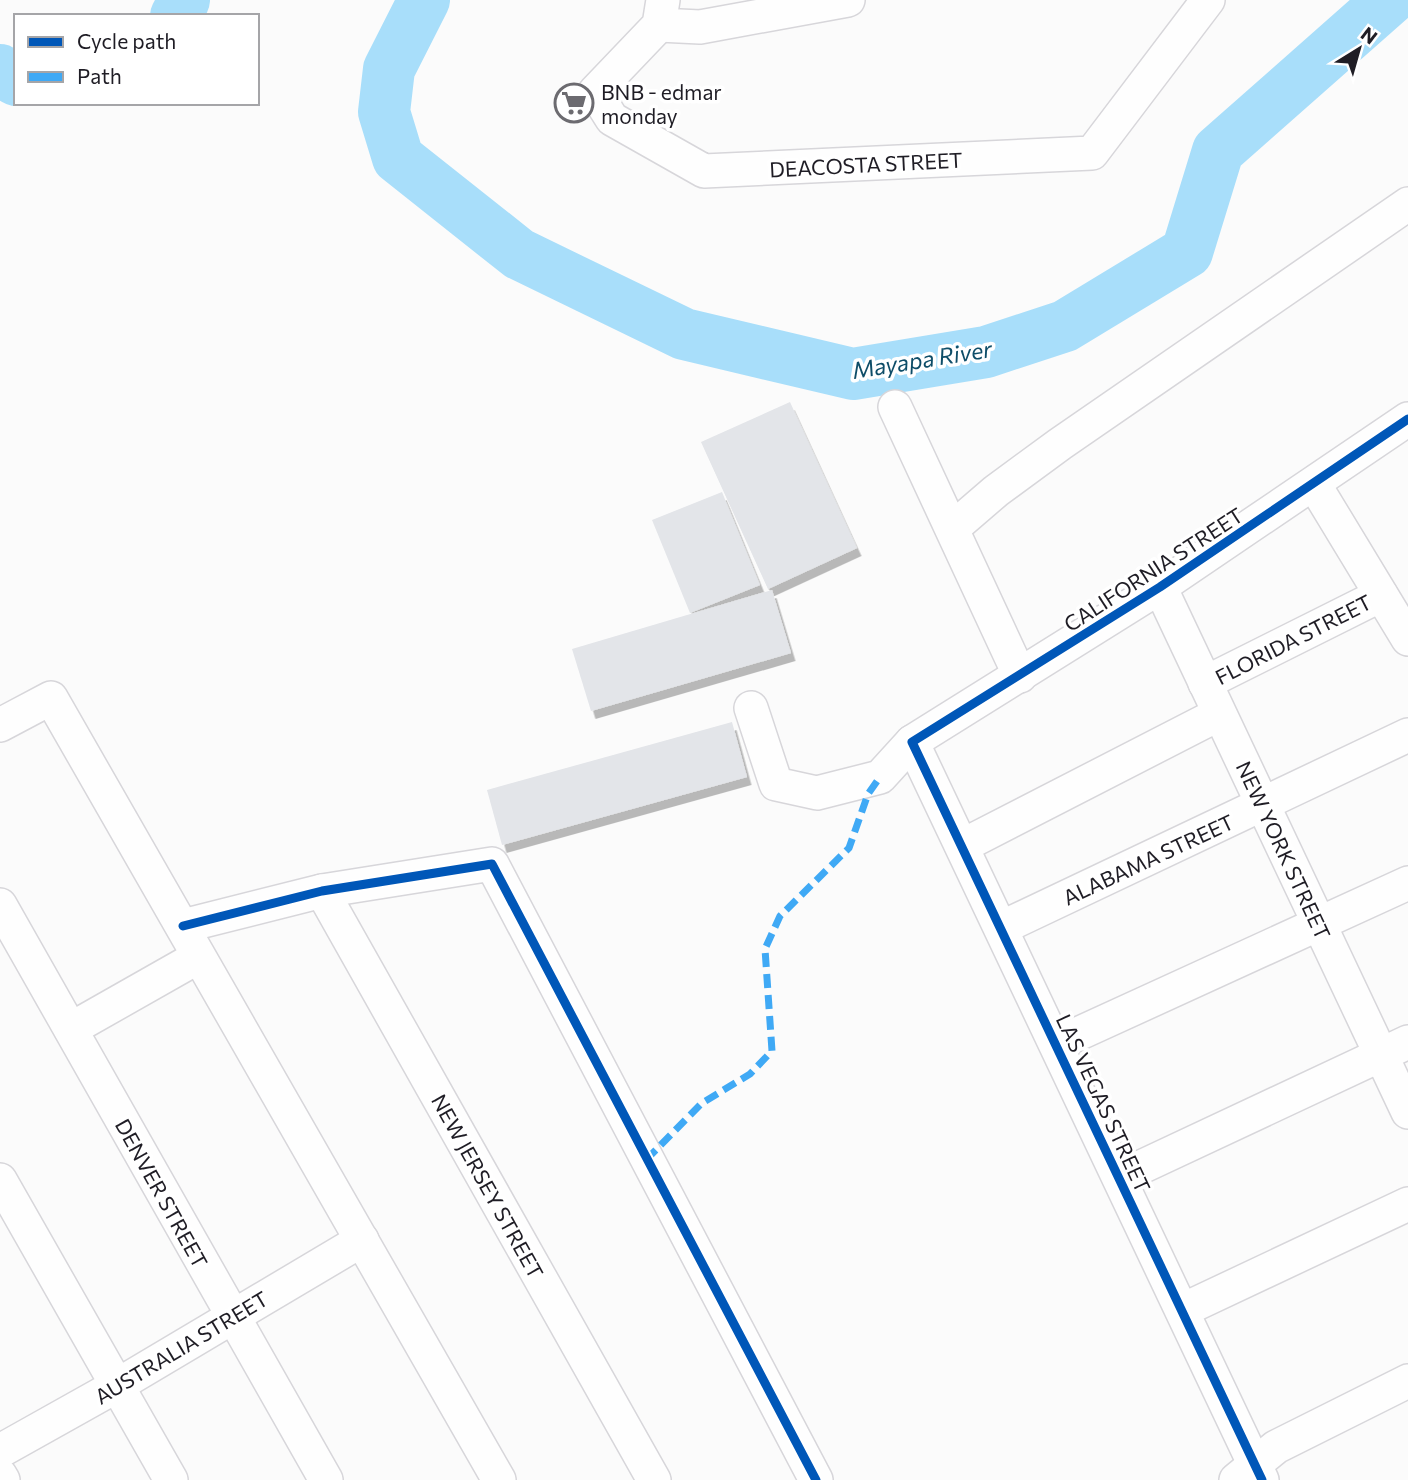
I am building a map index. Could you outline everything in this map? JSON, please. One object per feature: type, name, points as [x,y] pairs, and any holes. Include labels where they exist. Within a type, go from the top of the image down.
[{"type":"street","points":[[661,13],[700,27],[848,0]]},
{"type":"street","name":"DEACOSTA STREET","points":[[661,13],[595,92],[612,119],[704,171],[1092,153],[1208,0]]},
{"type":"street","points":[[953,528],[996,491],[1060,444],[1408,204]]},
{"type":"street","points":[[895,407],[1020,676]]},
{"type":"street","name":"CALIFORNIA STREET","points":[[751,708],[776,783],[817,793],[880,777],[912,743],[1160,587],[1408,419]]},
{"type":"street","points":[[1314,484],[1408,639]]},
{"type":"street","name":"NEW YORK STREET","points":[[1160,587],[1320,925],[1395,1049],[1408,1112]]},
{"type":"street","name":"FLORIDA STREET","points":[[1205,683],[1381,595]]},
{"type":"street","points":[[0,725],[51,698],[499,1480]]},
{"type":"street","points":[[962,846],[1219,714]]},
{"type":"street","name":"ALABAMA STREET","points":[[1001,928],[1408,735]]},
{"type":"street","name":"LAS VEGAS STREET","points":[[912,743],[1183,1310],[1251,1475]]},
{"type":"street","points":[[183,926],[322,891],[492,864],[816,1480]]},
{"type":"street","points":[[1056,1044],[1408,883]]},
{"type":"street","name":"NEW JERSEY STREET","points":[[322,891],[654,1480]]},
{"type":"street","name":"DENVER STREET","points":[[0,905],[326,1480]]},
{"type":"street","points":[[71,1029],[198,957]]},
{"type":"street","points":[[1120,1177],[1395,1049]]},
{"type":"street","points":[[0,1181],[171,1480]]},
{"type":"street","points":[[1183,1310],[1408,1204]]},
{"type":"street","name":"AUSTRALIA STREET","points":[[0,1451],[118,1385],[362,1240]]},
{"type":"street","points":[[1251,1475],[1276,1447],[1408,1381]]},
{"type":"street","points":[[0,1475],[3,1480]]},
{"type":"building","points":[[790,402],[857,548],[768,589],[701,442]]},
{"type":"building","points":[[722,492],[760,585],[690,613],[652,520]]},
{"type":"building","points":[[772,590],[791,653],[591,711],[572,649]]},
{"type":"building","points":[[732,722],[747,777],[502,845],[487,790]]},
{"type":"waterway","name":"Mayapa River","points":[[177,14],[184,0]]},
{"type":"waterway","name":"Mayapa River","points":[[424,0],[389,69],[384,112],[398,158],[519,254],[684,334],[853,374],[986,352],[1065,326],[1187,252],[1218,151],[1389,0]]},
{"type":"waterway","name":"Mayapa River","points":[[0,70],[14,79]]},
{"type":"marked path","points":[[646,1160],[702,1103],[750,1074],[772,1051],[765,949],[780,916],[849,848],[868,794],[880,777]]},
{"type":"cycle path","points":[[1262,1480],[912,742],[1160,587],[1408,419]]},
{"type":"cycle path","points":[[183,926],[322,891],[492,864],[816,1480]]},
{"type":"place","name":"BNB - edmar monday","points":[[574,103]]}]
